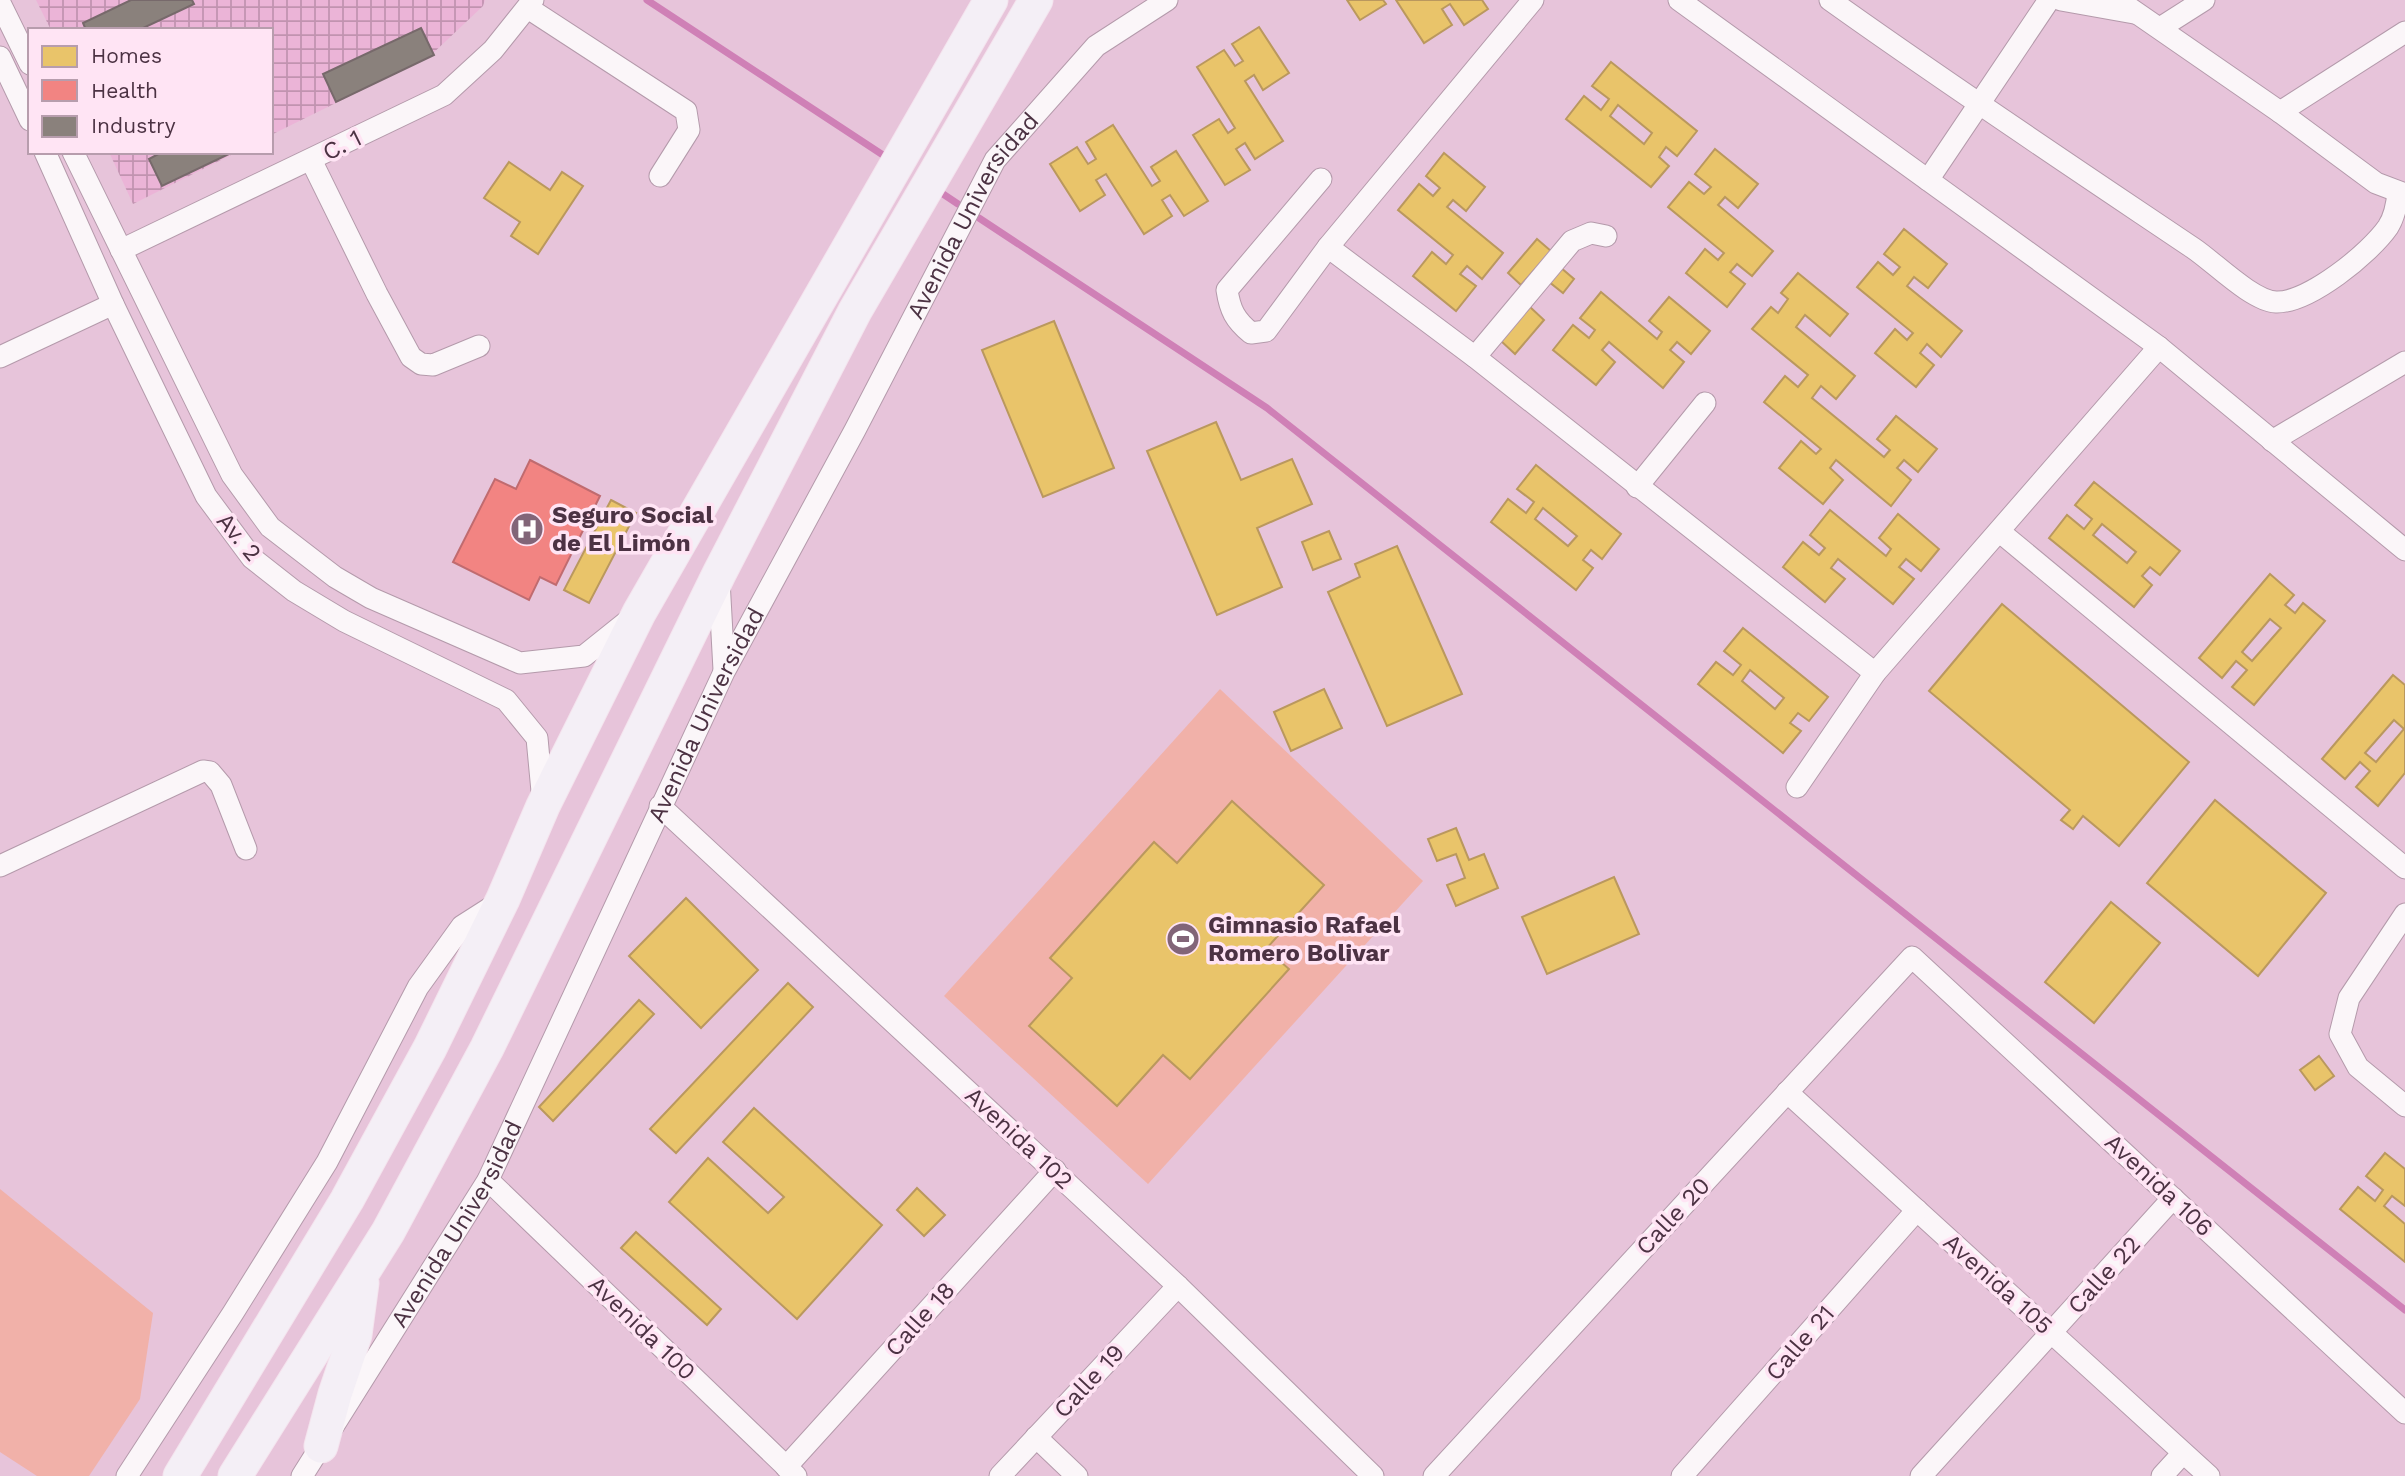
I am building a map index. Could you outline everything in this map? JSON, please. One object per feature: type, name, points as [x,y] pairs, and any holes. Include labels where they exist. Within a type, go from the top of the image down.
[{"type":"main road","points":[[180,1476],[347,1200],[430,1048],[503,899],[543,806],[639,613],[991,0]]},
{"type":"main road","name":"Avenida Universidad","points":[[235,1476],[388,1232],[487,1048],[719,574],[855,311],[1036,0]]},
{"type":"main road","points":[[321,1446],[355,1335],[364,1270]]},
{"type":"street","name":"Avenida Universidad","points":[[302,1476],[488,1180],[724,672],[855,430],[995,160],[1096,46],[1167,0]]},
{"type":"street","points":[[1321,179],[1227,290],[1236,320],[1251,333],[1266,331],[1328,247],[1533,0]]},
{"type":"street","points":[[1679,0],[2159,347],[2405,551]]},
{"type":"street","points":[[1830,0],[1978,104],[2203,255],[2263,299],[2277,302],[2296,298],[2324,284],[2368,250],[2389,226],[2402,193],[2376,183],[2280,112],[2118,0]]},
{"type":"street","points":[[1928,180],[2049,0]]},
{"type":"street","points":[[2061,0],[2140,14]]},
{"type":"street","points":[[2160,28],[2204,0]]},
{"type":"street","points":[[0,3],[28,60]]},
{"type":"street","points":[[531,4],[686,111],[688,130],[660,176]]},
{"type":"street","name":"C. 1","points":[[121,250],[444,95],[493,50],[531,4]]},
{"type":"street","points":[[2280,112],[2405,32]]},
{"type":"street","points":[[0,57],[28,116]]},
{"type":"street","name":"Av. 2","points":[[46,154],[113,304],[206,496],[252,558],[294,591],[344,621],[506,700],[537,738],[543,806]]},
{"type":"street","name":"Av. 2","points":[[74,154],[232,475],[270,527],[335,577],[371,597],[520,663],[584,656],[639,613]]},
{"type":"street","points":[[311,160],[411,357],[421,364],[433,365],[479,346]]},
{"type":"street","points":[[1475,357],[1572,241],[1591,233],[1606,236]]},
{"type":"street","points":[[1328,247],[1475,357],[1875,673]]},
{"type":"street","points":[[0,357],[113,304]]},
{"type":"street","points":[[1797,787],[1875,673],[2159,347]]},
{"type":"street","points":[[2272,440],[2405,362]]},
{"type":"street","points":[[1637,487],[1705,403]]},
{"type":"street","points":[[2000,532],[2405,868]]},
{"type":"street","points":[[719,574],[724,672]]},
{"type":"street","points":[[0,866],[204,771],[210,772],[220,785],[246,849]]},
{"type":"street","name":"Avenida 102","points":[[660,806],[1055,1170],[1373,1476]]},
{"type":"street","points":[[127,1476],[327,1162],[418,987],[462,926],[503,899]]},
{"type":"street","points":[[2405,914],[2349,998],[2340,1034],[2358,1067],[2405,1106]]},
{"type":"street","name":"Calle 20","points":[[1434,1476],[1912,957]]},
{"type":"street","name":"Avenida 106","points":[[1912,957],[2405,1413]]},
{"type":"street","name":"Avenida 105","points":[[1787,1091],[2209,1476]]},
{"type":"street","name":"Calle 18","points":[[791,1471],[1055,1170]]},
{"type":"street","name":"Avenida 100","points":[[488,1180],[791,1471]]},
{"type":"street","name":"Calle 22","points":[[1921,1476],[2174,1198]]},
{"type":"street","name":"Calle 21","points":[[1682,1476],[1917,1210]]},
{"type":"street","name":"Calle 19","points":[[1000,1476],[1178,1286]]},
{"type":"street","points":[[1035,1437],[1077,1476]]},
{"type":"street","points":[[2162,1476],[2183,1453]]},
{"type":"shaded area","points":[[36,0],[485,0],[483,6],[429,57],[273,134],[273,28],[50,28]]},
{"type":"shaded area","points":[[110,154],[233,154],[133,204]]},
{"type":"shaded area","name":"Gimnasio Rafael Romero Bolivar","points":[[1220,689],[1423,881],[1148,1184],[944,996]]},
{"type":"shaded area","points":[[0,1189],[153,1313],[140,1399],[89,1476],[37,1476],[0,1452]]},
{"type":"building: Homes","points":[[1347,0],[1383,0],[1386,4],[1360,20]]},
{"type":"building: Homes","points":[[1396,0],[1482,0],[1488,9],[1464,25],[1450,4],[1442,9],[1452,25],[1424,43]]},
{"type":"building: Homes","points":[[1259,27],[1289,73],[1263,90],[1254,75],[1245,81],[1283,141],[1255,159],[1245,143],[1236,149],[1250,170],[1225,185],[1193,135],[1219,119],[1228,133],[1235,128],[1197,67],[1224,50],[1235,66],[1243,61],[1232,44]]},
{"type":"building: Homes","points":[[1611,62],[1697,131],[1677,156],[1666,147],[1659,157],[1669,166],[1651,187],[1566,119],[1584,96],[1601,110],[1609,99],[1592,86]],"holes":[[[1618,105],[1652,133],[1644,144],[1610,116]]]},
{"type":"building: Homes","points":[[1113,125],[1152,186],[1160,181],[1151,167],[1176,151],[1208,201],[1184,216],[1170,195],[1162,200],[1172,216],[1144,234],[1106,174],[1096,180],[1105,195],[1080,211],[1050,164],[1077,147],[1088,164],[1096,159],[1086,142]]},
{"type":"building: Homes","points":[[1715,149],[1758,184],[1738,208],[1725,197],[1718,205],[1773,251],[1752,276],[1737,264],[1730,272],[1745,284],[1727,307],[1686,273],[1705,249],[1718,260],[1724,253],[1668,207],[1689,182],[1704,194],[1711,187],[1695,174]]},
{"type":"building: Homes","points":[[1444,153],[1485,187],[1466,211],[1453,200],[1447,207],[1503,253],[1482,279],[1467,266],[1460,274],[1476,286],[1456,311],[1413,276],[1432,252],[1446,264],[1453,255],[1398,210],[1419,184],[1433,196],[1440,188],[1426,176]]},
{"type":"building: Homes","points":[[509,162],[550,190],[562,172],[583,186],[538,254],[511,236],[520,222],[484,198]]},
{"type":"building: Homes","points":[[1904,229],[1947,264],[1928,288],[1914,277],[1907,286],[1962,331],[1941,357],[1927,344],[1920,353],[1934,365],[1916,387],[1875,353],[1895,329],[1907,340],[1913,333],[1857,287],[1878,262],[1893,275],[1900,267],[1884,254]]},
{"type":"building: Homes","points":[[1537,239],[1551,251],[1521,285],[1508,273]]},
{"type":"building: Homes","points":[[1560,267],[1574,279],[1563,293],[1548,281]]},
{"type":"building: Homes","points":[[1798,273],[1848,314],[1830,336],[1805,315],[1796,327],[1855,376],[1836,399],[1821,386],[1812,398],[1884,457],[1890,450],[1877,439],[1896,416],[1937,449],[1918,472],[1904,460],[1897,468],[1911,480],[1891,506],[1836,460],[1830,468],[1843,480],[1823,504],[1779,468],[1801,441],[1816,454],[1821,449],[1764,402],[1785,376],[1798,387],[1808,375],[1752,329],[1771,307],[1778,313],[1788,299],[1781,293]]},
{"type":"building: Homes","points":[[1601,292],[1657,339],[1662,332],[1649,321],[1669,297],[1710,331],[1691,354],[1677,342],[1670,350],[1684,362],[1663,388],[1609,342],[1602,350],[1615,362],[1596,385],[1553,350],[1573,325],[1589,338],[1595,330],[1580,318]]},
{"type":"building: Homes","points":[[1530,307],[1544,320],[1515,354],[1501,341]]},
{"type":"building: Homes","points":[[1054,321],[1114,468],[1043,497],[982,350]]},
{"type":"building: Homes","points":[[1216,422],[1241,480],[1292,459],[1312,504],[1257,528],[1282,587],[1217,615],[1147,451]]},
{"type":"building: Homes","points":[[1536,465],[1621,534],[1602,559],[1591,550],[1583,560],[1593,568],[1576,590],[1491,522],[1508,499],[1526,513],[1534,502],[1517,489]],"holes":[[[1543,508],[1577,536],[1568,546],[1535,519]]]},
{"type":"building: Homes","points":[[2094,482],[2180,551],[2160,575],[2150,567],[2142,576],[2152,585],[2134,607],[2049,538],[2067,515],[2084,529],[2092,519],[2075,505]],"holes":[[[2102,524],[2136,552],[2127,563],[2093,535]]]},
{"type":"building: Homes","points":[[611,500],[636,513],[589,603],[564,590]]},
{"type":"building: Homes","points":[[1830,510],[1886,556],[1891,549],[1879,538],[1898,514],[1939,549],[1921,571],[1906,559],[1899,567],[1914,579],[1893,604],[1838,559],[1831,568],[1845,579],[1825,602],[1783,567],[1803,542],[1819,555],[1825,548],[1810,535]]},
{"type":"building: Homes","points":[[1329,531],[1341,559],[1313,570],[1302,542]]},
{"type":"building: Homes","points":[[1397,546],[1462,694],[1387,726],[1328,592],[1360,577],[1355,564]]},
{"type":"building: Homes","points":[[2270,574],[2294,595],[2285,605],[2295,613],[2303,603],[2325,621],[2254,705],[2232,687],[2247,670],[2236,661],[2222,678],[2199,658]],"holes":[[[2270,619],[2281,628],[2252,661],[2242,652]]]},
{"type":"building: Homes","points":[[2002,604],[2189,762],[2119,846],[2083,816],[2073,829],[2061,820],[2070,810],[1929,691]]},
{"type":"building: Homes","points":[[1743,628],[1828,697],[1809,721],[1798,713],[1790,723],[1801,731],[1783,753],[1698,684],[1716,662],[1733,675],[1741,665],[1724,651]],"holes":[[[1750,670],[1784,698],[1775,709],[1742,681]]]},
{"type":"building: Homes","points":[[2393,675],[2405,685],[2405,773],[2378,806],[2356,787],[2370,771],[2360,762],[2345,779],[2322,759]],"holes":[[[2394,720],[2404,729],[2376,762],[2365,753]]]},
{"type":"building: Homes","points":[[1324,689],[1342,728],[1291,751],[1274,712]]},
{"type":"building: Homes","points":[[2215,800],[2326,893],[2258,976],[2147,883]]},
{"type":"building: Homes","points":[[1232,801],[1324,885],[1266,949],[1289,969],[1190,1079],[1163,1055],[1117,1106],[1029,1026],[1072,978],[1050,958],[1154,842],[1177,863]]},
{"type":"building: Homes","points":[[1456,828],[1469,860],[1484,854],[1498,888],[1456,906],[1447,885],[1465,878],[1456,854],[1437,861],[1428,839]]},
{"type":"building: Homes","points":[[1614,877],[1639,934],[1547,974],[1522,917]]},
{"type":"building: Homes","points":[[686,898],[758,970],[701,1028],[629,956]]},
{"type":"building: Homes","points":[[2111,902],[2160,943],[2094,1023],[2045,982]]},
{"type":"building: Homes","points":[[788,983],[813,1007],[676,1153],[650,1129]]},
{"type":"building: Homes","points":[[639,1000],[654,1014],[553,1121],[539,1107]]},
{"type":"building: Homes","points":[[2319,1056],[2334,1076],[2315,1090],[2300,1070]]},
{"type":"building: Homes","points":[[754,1108],[882,1225],[797,1319],[669,1202],[708,1158],[768,1213],[784,1197],[723,1142]]},
{"type":"building: Homes","points":[[2385,1153],[2405,1169],[2405,1206],[2392,1196],[2384,1206],[2405,1224],[2405,1262],[2340,1209],[2358,1187],[2375,1201],[2383,1190],[2366,1176]]},
{"type":"building: Homes","points":[[917,1188],[945,1215],[924,1236],[897,1210]]},
{"type":"building: Homes","points":[[636,1232],[721,1309],[707,1325],[621,1248]]},
{"type":"building: Health","name":"Seguro Social de El Limón","points":[[530,460],[600,496],[556,585],[540,577],[529,600],[453,562],[495,479],[516,489]]},
{"type":"building: Industry","points":[[131,0],[192,0],[194,4],[143,28],[85,28],[83,23]]},
{"type":"building: Industry","points":[[421,28],[434,55],[336,102],[323,74]]},
{"type":"building: Industry","points":[[158,154],[229,154],[162,186],[149,159]]},
{"type":"waterway","points":[[647,0],[886,157]]},
{"type":"waterway","points":[[940,192],[958,204]]},
{"type":"waterway","points":[[979,218],[1267,408],[2405,1310]]},
{"type":"place","name":"Seguro Social de El Limón","points":[[527,529]]},
{"type":"place","name":"Gimnasio Rafael Romero Bolivar","points":[[1183,939]]}]
